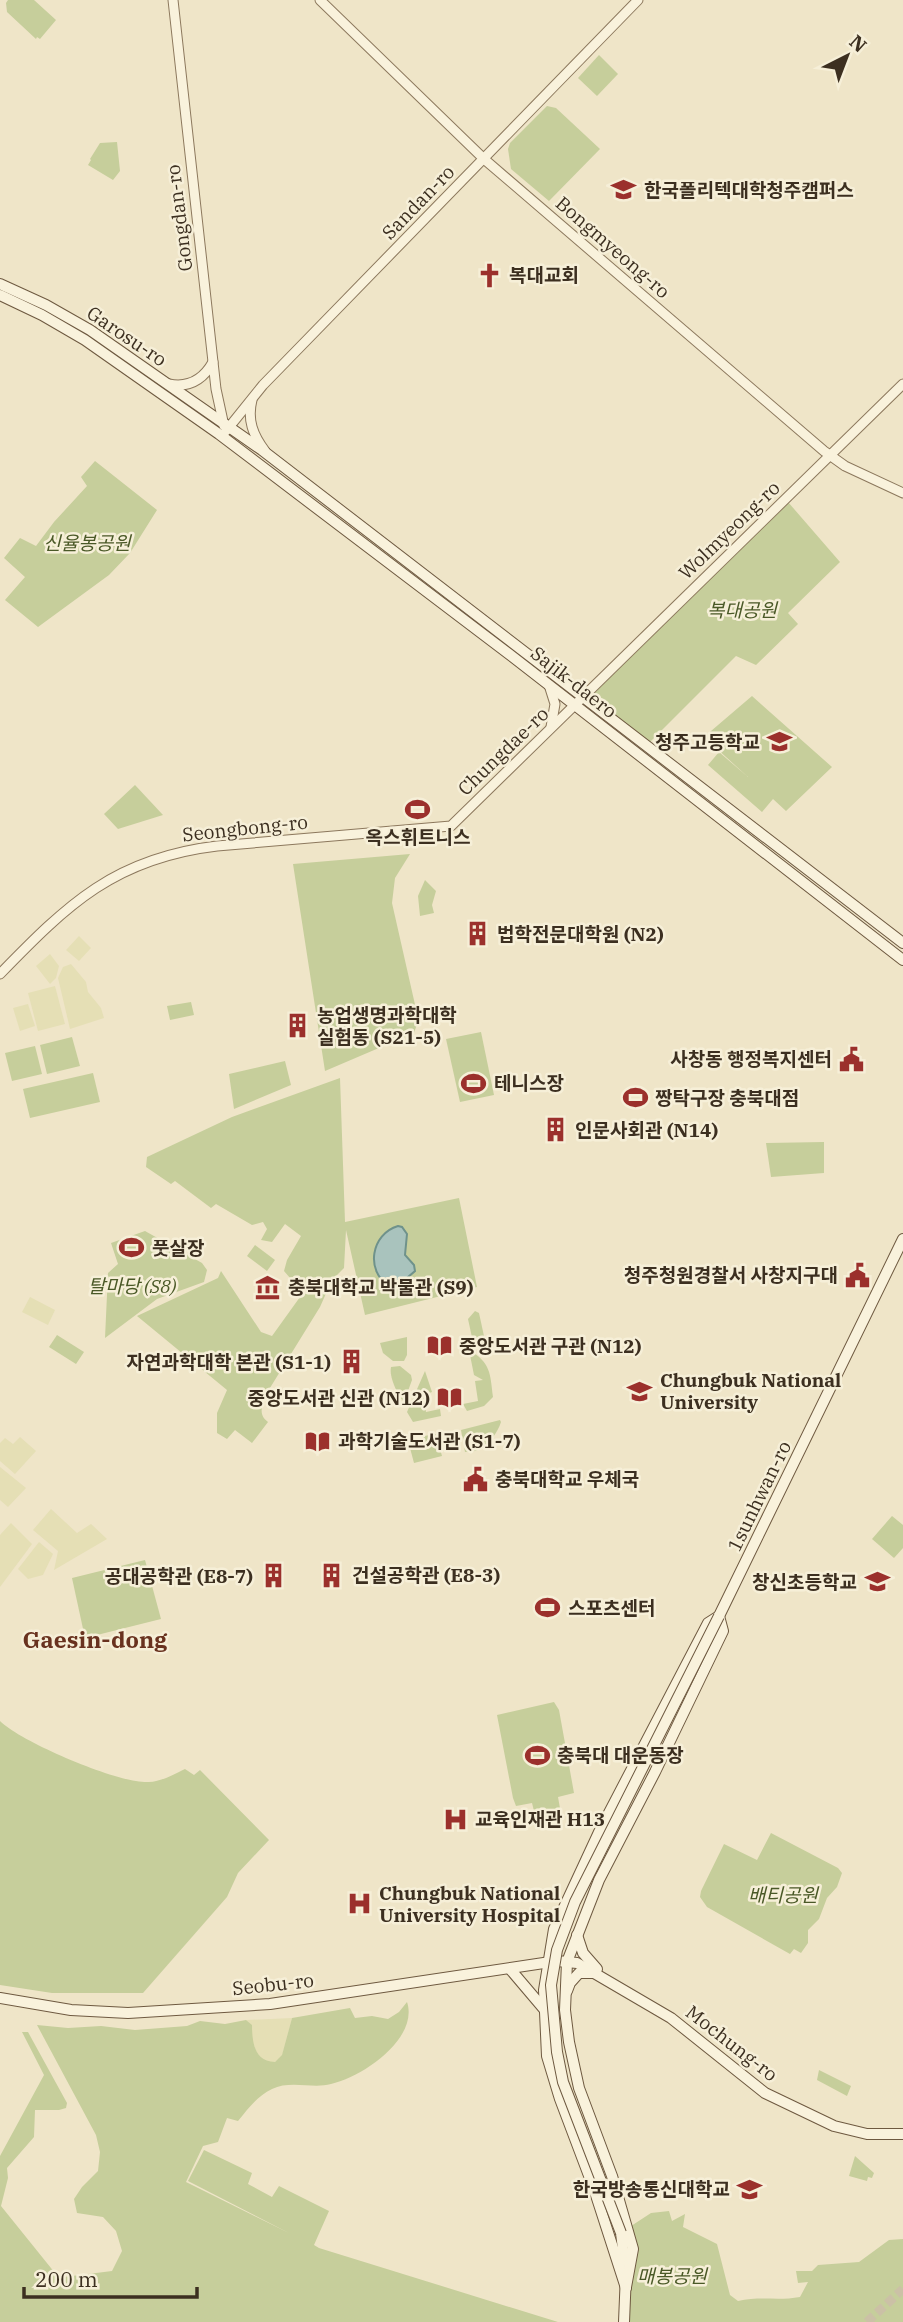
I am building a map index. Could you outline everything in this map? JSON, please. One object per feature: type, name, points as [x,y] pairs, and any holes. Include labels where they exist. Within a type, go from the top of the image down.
[{"type":"main road","name":"Garosu-ro","points":[[0,284],[67,316],[166,383],[225,429]]},
{"type":"main road","name":"Garosu-ro","points":[[0,295],[85,340],[225,429]]},
{"type":"main road","name":"Sajik-daero","points":[[225,429],[266,453],[903,960]]},
{"type":"main road","name":"Sajik-daero","points":[[225,429],[549,685],[579,701],[903,943]]},
{"type":"main road","name":"1sunhwan-ro","points":[[719,1616],[903,1239]]},
{"type":"main road","points":[[624,2322],[626,2288],[634,2249],[612,2176],[579,2088],[569,2042],[566,1995],[568,1962],[577,1932],[599,1880],[656,1772],[723,1631],[719,1616]]},
{"type":"main road","points":[[626,2288],[547,2056],[544,1990],[554,1929],[599,1832],[708,1623],[719,1616]]},
{"type":"main road","points":[[626,2288],[621,2234],[563,2081],[557,2052],[551,1985],[557,1950],[575,1902],[719,1616]]},
{"type":"main road","points":[[577,1932],[583,1953],[610,1982]]},
{"type":"main road","name":"Mochung-ro","points":[[548,1963],[577,1963],[596,1973],[671,2018],[765,2093],[837,2127],[867,2134],[903,2134]]},
{"type":"main road","name":"Seobu-ro","points":[[0,1998],[71,2010],[128,2013],[195,2009],[270,2004],[548,1963]]},
{"type":"main road","points":[[510,1969],[544,2009]]},
{"type":"main road","points":[[566,1995],[570,1983],[579,1973],[596,1973]]},
{"type":"street","name":"Gongdan-ro","points":[[173,0],[213,362],[225,429]]},
{"type":"street","name":"Bongmyeong-ro","points":[[320,0],[484,159],[830,455],[845,467],[903,493]]},
{"type":"street","name":"Sandan-ro","points":[[225,429],[638,0]]},
{"type":"street","points":[[166,383],[180,385],[195,382],[206,373],[213,362]]},
{"type":"street","name":"Wolmyeong-ro","points":[[579,701],[903,384]]},
{"type":"street","points":[[252,398],[249,415],[251,425],[266,453]]},
{"type":"street","points":[[549,685],[555,704],[551,729]]},
{"type":"street","name":"Chungdae-ro","points":[[451,827],[579,701]]},
{"type":"street","name":"Seongbong-ro","points":[[0,974],[53,921],[86,893],[116,874],[152,860],[217,846],[451,827]]},
{"type":"shaded area","points":[[79,936],[91,948],[79,961],[66,950]]},
{"type":"shaded area","points":[[50,954],[59,966],[56,978],[50,984],[36,966]]},
{"type":"shaded area","points":[[71,964],[86,982],[88,992],[101,1008],[104,1018],[70,1029],[58,978],[63,967]]},
{"type":"shaded area","points":[[55,986],[65,1024],[38,1031],[28,993]]},
{"type":"shaded area","points":[[28,1004],[35,1026],[20,1031],[13,1008]]},
{"type":"shaded area","points":[[30,1297],[55,1310],[48,1325],[22,1312]]},
{"type":"shaded area","points":[[20,1437],[36,1451],[15,1474],[0,1461],[0,1443],[5,1438],[13,1444]]},
{"type":"shaded area","points":[[0,1467],[26,1488],[8,1507],[0,1500]]},
{"type":"shaded area","points":[[51,1509],[77,1533],[91,1524],[107,1539],[54,1570],[58,1551],[33,1530]]},
{"type":"shaded area","points":[[11,1523],[32,1544],[0,1587],[0,1535]]},
{"type":"shaded area","points":[[39,1542],[53,1554],[43,1575],[28,1579],[18,1569]]},
{"type":"shaded area","points":[[292,2018],[282,2056],[275,2062],[266,2062],[258,2056],[252,2040],[252,2026],[246,2020]]},
{"type":"green space","points":[[8,0],[34,0],[56,20],[40,39],[36,39],[7,12]]},
{"type":"green space","points":[[599,55],[618,74],[597,96],[578,78]]},
{"type":"green space","points":[[547,106],[556,108],[600,149],[549,201],[511,169],[508,149],[510,143]]},
{"type":"green space","points":[[117,142],[120,171],[113,180],[88,165],[100,143]]},
{"type":"green space","name":"신율봉공원","points":[[95,461],[157,510],[130,553],[109,575],[38,627],[5,600],[25,577],[4,558],[20,538],[36,546],[87,486],[81,477]]},
{"type":"green space","name":"복대공원","points":[[788,502],[840,562],[788,613],[798,624],[756,665],[736,656],[648,744],[588,696]]},
{"type":"green space","points":[[752,696],[832,767],[786,811],[773,799],[762,812],[708,765],[719,752],[748,777],[704,737]]},
{"type":"green space","points":[[135,785],[163,815],[118,829],[104,814]]},
{"type":"green space","points":[[410,854],[395,878],[392,903],[416,1009],[418,1021],[414,1033],[325,1071],[293,864]]},
{"type":"green space","points":[[425,880],[436,891],[432,905],[434,913],[420,916],[418,896]]},
{"type":"green space","points":[[191,1002],[194,1015],[170,1020],[167,1006]]},
{"type":"green space","points":[[481,1032],[494,1095],[460,1102],[446,1039]]},
{"type":"green space","points":[[72,1037],[80,1066],[47,1074],[40,1045]]},
{"type":"green space","points":[[35,1046],[42,1074],[12,1081],[5,1053]]},
{"type":"green space","points":[[285,1061],[291,1085],[234,1109],[229,1074]]},
{"type":"green space","points":[[93,1073],[100,1102],[30,1118],[23,1089]]},
{"type":"green space","points":[[340,1078],[345,1222],[459,1198],[477,1287],[365,1315],[346,1230],[344,1268],[332,1280],[320,1307],[265,1396],[262,1413],[268,1422],[252,1443],[235,1430],[227,1439],[217,1433],[217,1413],[227,1390],[137,1316],[218,1278],[221,1271],[261,1332],[272,1336],[300,1297],[307,1293],[295,1276],[290,1278],[284,1271],[287,1260],[301,1236],[285,1224],[272,1242],[261,1240],[267,1229],[263,1222],[252,1225],[216,1204],[211,1208],[175,1181],[171,1184],[146,1167],[147,1157],[232,1117]]},
{"type":"green space","points":[[824,1142],[824,1173],[771,1177],[766,1143]]},
{"type":"green space","name":"탈마당 (S8)","points":[[145,1231],[202,1263],[207,1270],[204,1282],[157,1299],[105,1338],[108,1273],[118,1264],[111,1243]]},
{"type":"green space","points":[[255,1245],[275,1260],[267,1271],[247,1256]]},
{"type":"green space","points":[[475,1311],[479,1313],[486,1354],[473,1342],[468,1319]]},
{"type":"green space","points":[[57,1335],[84,1352],[76,1364],[49,1347]]},
{"type":"green space","points":[[407,1337],[407,1355],[404,1361],[393,1361],[383,1353],[380,1343]]},
{"type":"green space","points":[[469,1350],[482,1359],[488,1369],[493,1397],[484,1406],[467,1411],[463,1404],[478,1401],[475,1381],[483,1380],[474,1375]]},
{"type":"green space","points":[[400,1366],[411,1375],[412,1380],[404,1402],[391,1376],[391,1367]]},
{"type":"green space","points":[[425,1371],[432,1392],[423,1395],[426,1412],[440,1409],[441,1416],[413,1422],[407,1412]]},
{"type":"green space","points":[[500,1420],[498,1430],[485,1445],[476,1451],[465,1452],[461,1430]]},
{"type":"green space","points":[[436,1434],[442,1456],[414,1463],[410,1448],[412,1441],[418,1437]]},
{"type":"green space","points":[[892,1516],[903,1525],[903,1548],[894,1558],[872,1539]]},
{"type":"green space","points":[[145,1560],[161,1619],[85,1638],[72,1578]]},
{"type":"green space","points":[[554,1702],[559,1710],[574,1793],[558,1797],[561,1814],[550,1819],[536,1819],[532,1803],[516,1806],[513,1798],[497,1715]]},
{"type":"green space","points":[[0,1721],[48,1750],[94,1769],[135,1781],[163,1779],[185,1769],[194,1775],[200,1770],[269,1840],[238,1873],[227,1897],[143,1993],[52,1993],[0,1985]]},
{"type":"green space","name":"배티공원","points":[[771,1833],[838,1868],[842,1873],[837,1887],[827,1898],[819,1919],[808,1930],[808,1943],[801,1953],[794,1949],[790,1954],[707,1907],[700,1897],[724,1844],[757,1860]]},
{"type":"green space","points":[[407,2002],[405,2029],[385,2054],[344,2080],[324,2085],[279,2086],[267,2092],[253,2103],[238,2121],[227,2118],[218,2142],[203,2146],[186,2182],[289,2233],[188,2181],[204,2150],[252,2173],[248,2184],[272,2197],[279,2186],[329,2211],[314,2245],[319,2248],[558,2322],[0,2322],[0,2156],[44,2075],[22,2032],[28,2032],[67,2103],[66,2108],[59,2110],[35,2110],[34,2137],[7,2168],[8,2178],[1,2206],[55,2273],[64,2277],[112,2271],[122,2251],[116,2231],[103,2217],[77,2213],[74,2199],[98,2171],[100,2152],[96,2135],[37,2025],[68,2028],[101,2026],[135,2030],[187,2026],[200,2021],[225,2024],[246,2020],[252,2025],[254,2045],[259,2055],[275,2062],[282,2055],[292,2018],[350,2008],[355,2018],[372,2016],[388,2019],[399,2012]]},
{"type":"green space","points":[[819,2070],[851,2086],[847,2096],[817,2080]]},
{"type":"green space","points":[[855,2156],[874,2173],[872,2178],[868,2177],[867,2181],[849,2176]]},
{"type":"green space","name":"매봉공원","points":[[669,2211],[672,2221],[685,2214],[683,2227],[717,2244],[730,2295],[738,2301],[800,2297],[808,2282],[798,2283],[796,2271],[812,2271],[818,2265],[859,2262],[889,2240],[903,2239],[903,2322],[629,2322],[629,2253],[625,2230],[651,2213]]},
{"type":"water","points":[[398,1226],[407,1234],[405,1255],[414,1265],[415,1271],[401,1283],[389,1286],[376,1271],[374,1253],[382,1237]]},
{"type":"tunnel","points":[[867,2322],[903,2289]]},
{"type":"place","name":"한국폴리텍대학청주캠퍼스","points":[[624,190]]},
{"type":"place","name":"복대교회","points":[[489,275]]},
{"type":"place","name":"청주고등학교","points":[[780,742]]},
{"type":"place","name":"옥스휘트니스","points":[[418,809]]},
{"type":"place","name":"법학전문대학원 (N2)","points":[[477,934]]},
{"type":"place","name":"농업생명과학대학 실험동 (S21-5)","points":[[297,1026]]},
{"type":"place","name":"사창동 행정복지센터","points":[[852,1059]]},
{"type":"place","name":"테니스장","points":[[474,1083]]},
{"type":"place","name":"짱탁구장 충북대점","points":[[635,1098]]},
{"type":"place","name":"인문사회관 (N14)","points":[[555,1130]]},
{"type":"place","name":"풋살장","points":[[132,1248]]},
{"type":"place","name":"청주청원경찰서 사창지구대","points":[[858,1275]]},
{"type":"place","name":"충북대학교 박물관 (S9)","points":[[268,1287]]},
{"type":"place","name":"중앙도서관 구관 (N12)","points":[[439,1346]]},
{"type":"place","name":"자연과학대학 본관 (S1-1)","points":[[351,1362]]},
{"type":"place","name":"Chungbuk National University","points":[[640,1391]]},
{"type":"place","name":"중앙도서관 신관 (N12)","points":[[450,1398]]},
{"type":"place","name":"과학기술도서관 (S1-7)","points":[[318,1441]]},
{"type":"place","name":"충북대학교 우체국","points":[[475,1479]]},
{"type":"place","name":"건설공학관 (E8-3)","points":[[332,1575]]},
{"type":"place","name":"공대공학관 (E8-7)","points":[[273,1576]]},
{"type":"place","name":"창신초등학교","points":[[877,1582]]},
{"type":"place","name":"스포츠센터","points":[[548,1608]]},
{"type":"place","name":"충북대 대운동장","points":[[537,1755]]},
{"type":"place","name":"교육인재관 H13","points":[[455,1819]]},
{"type":"place","name":"Chungbuk National University Hospital","points":[[359,1904]]},
{"type":"place","name":"한국방송통신대학교","points":[[750,2189]]},
{"type":"district","name":"Gaesin-dong","points":[[95,1639]]}]
